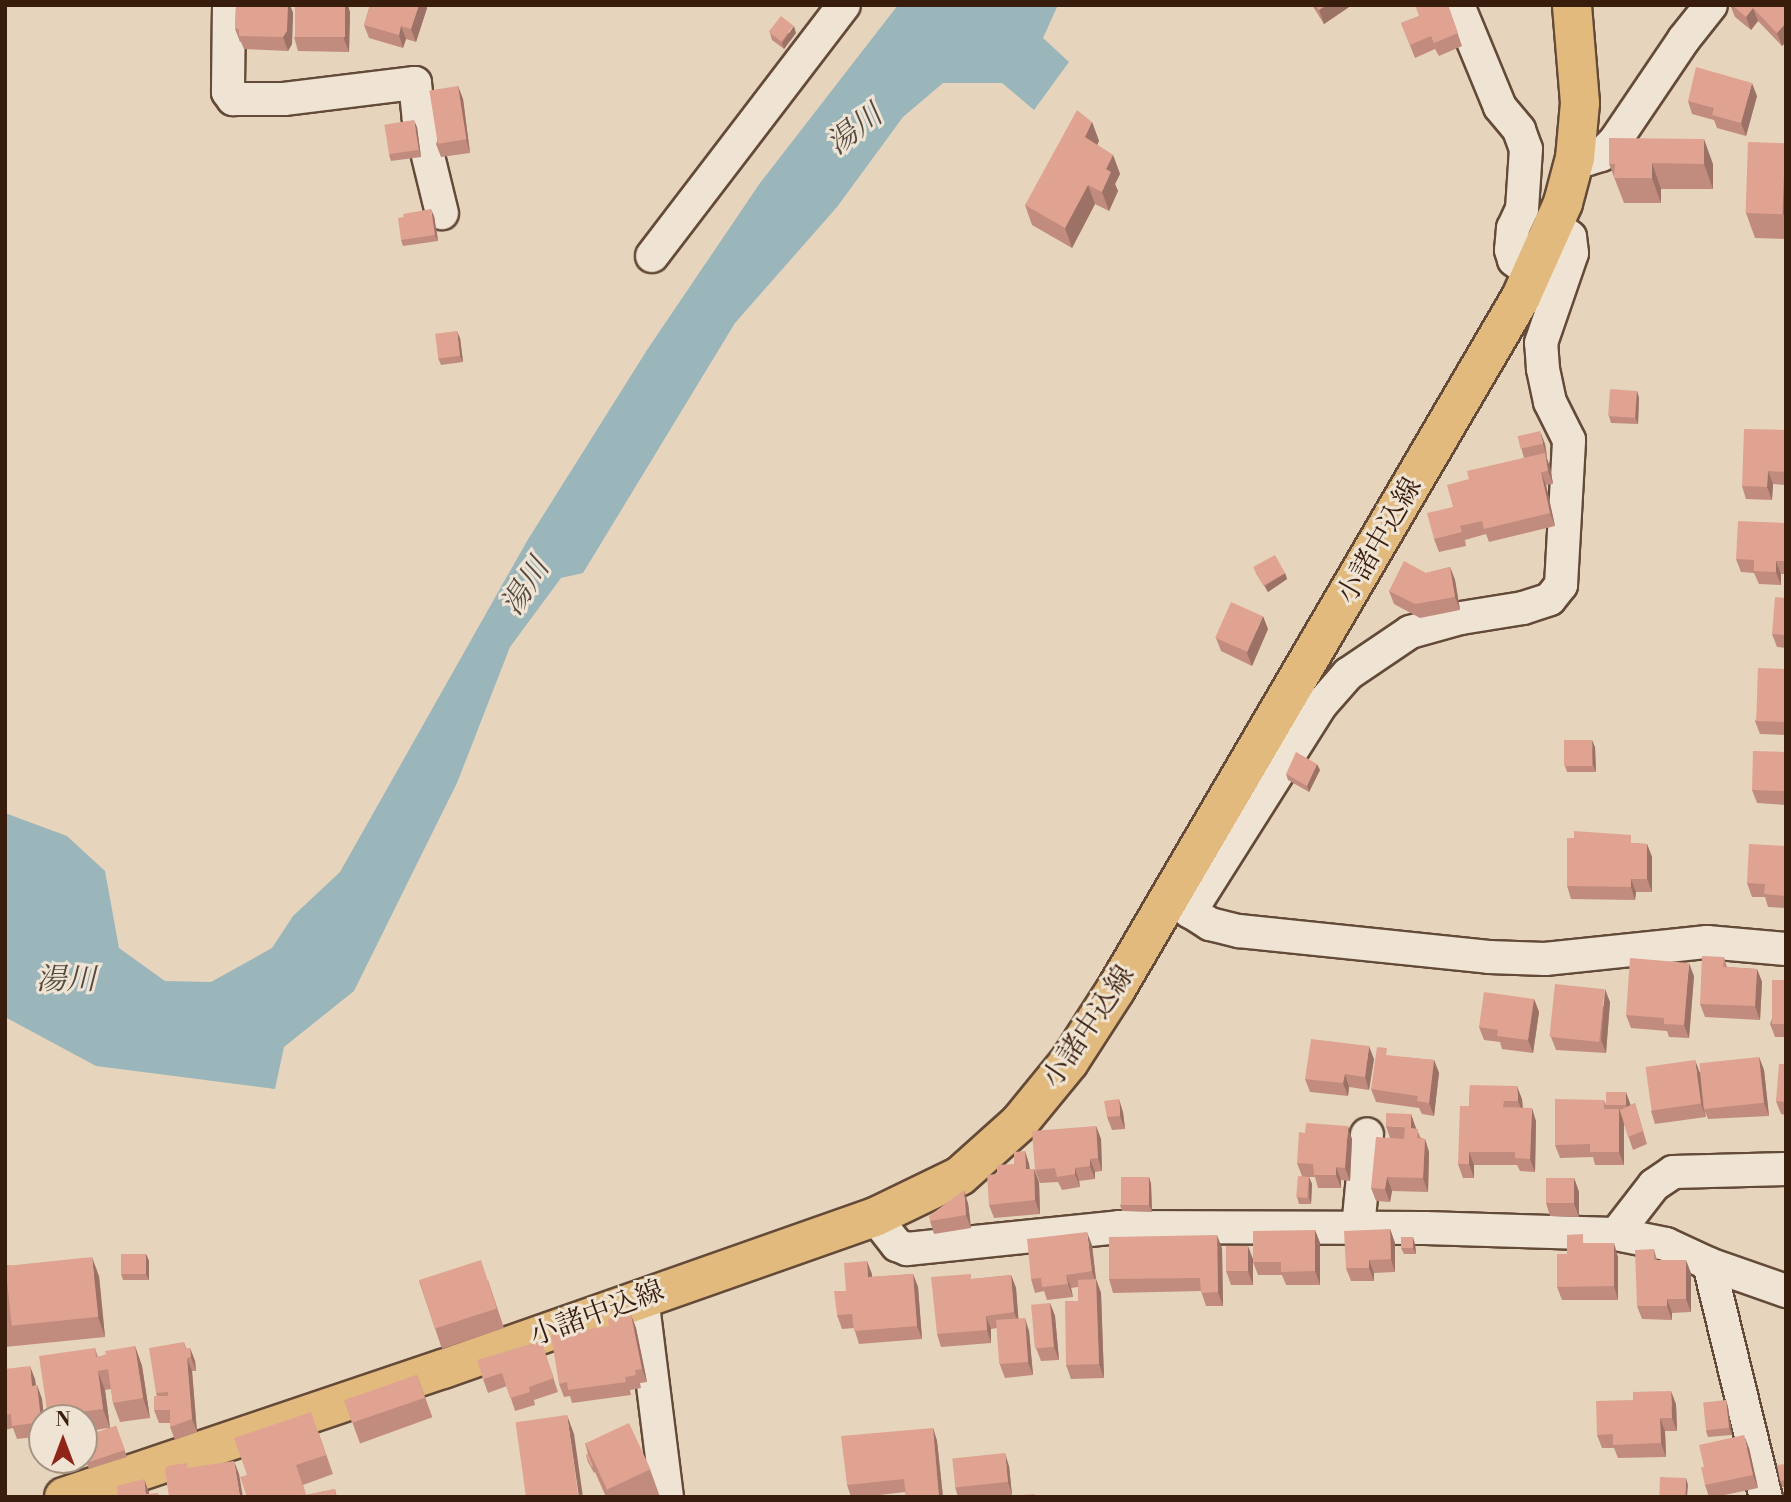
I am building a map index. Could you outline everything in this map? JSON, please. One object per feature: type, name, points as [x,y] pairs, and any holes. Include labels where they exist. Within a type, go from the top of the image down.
[{"type":"main road","name":"小諸中込線","points":[[64,1497],[443,1370],[642,1297],[875,1217],[960,1176],[1019,1123],[1069,1062],[1180,905],[1495,345],[1532,273],[1563,203],[1575,158],[1579,91],[1572,5]]},
{"type":"street","points":[[229,5],[228,92],[233,99],[284,99],[415,83],[419,119],[442,213]]},
{"type":"street","points":[[652,256],[844,5]]},
{"type":"street","points":[[1458,5],[1500,107],[1519,130],[1526,149],[1522,209],[1513,228],[1511,250],[1514,260],[1532,273]]},
{"type":"street","points":[[1575,158],[1588,159],[1601,155],[1615,141],[1684,39],[1711,5]]},
{"type":"street","points":[[1553,224],[1570,237],[1572,253],[1541,343],[1550,402],[1569,440],[1561,585],[1550,599],[1523,608],[1461,618],[1410,632],[1378,651],[1348,674],[1320,706],[1180,905],[1210,924],[1239,931],[1503,958],[1558,958],[1707,942],[1786,949]]},
{"type":"street","points":[[1359,1228],[1367,1134]]},
{"type":"street","points":[[1616,1234],[1654,1185],[1673,1172],[1786,1169]]},
{"type":"street","points":[[875,1217],[897,1245],[908,1249],[1119,1227],[1359,1228],[1616,1234],[1666,1244],[1709,1264],[1786,1291]]},
{"type":"street","points":[[1709,1264],[1766,1497]]},
{"type":"street","points":[[642,1297],[667,1497]]},
{"type":"water","name":"湯川","points":[[898,5],[1058,5],[1043,38],[1069,62],[1034,110],[1002,83],[943,83],[903,117],[837,207],[735,323],[583,573],[561,578],[510,647],[457,783],[354,991],[284,1047],[275,1089],[96,1066],[5,1017],[5,813],[67,836],[105,871],[119,948],[165,981],[211,982],[272,948],[293,916],[340,872],[527,541],[647,350],[760,183]]},
{"type":"building","points":[[236,5],[288,5],[287,31],[283,37],[239,36],[239,29],[235,29]]},
{"type":"building","points":[[295,5],[345,5],[345,37],[295,37]]},
{"type":"building","points":[[370,5],[419,5],[411,29],[401,26],[399,35],[364,25]]},
{"type":"building","points":[[1415,5],[1448,5],[1458,33],[1434,43],[1431,36],[1410,45],[1401,23],[1419,16]]},
{"type":"building","points":[[1732,5],[1786,5],[1786,23],[1777,33],[1753,8],[1746,17]]},
{"type":"building","points":[[781,16],[794,26],[781,42],[769,32]]},
{"type":"building","points":[[1696,67],[1752,83],[1741,123],[1712,115],[1714,108],[1688,101]]},
{"type":"building","points":[[458,86],[466,139],[438,144],[429,91]]},
{"type":"building","points":[[1077,110],[1092,122],[1085,137],[1113,155],[1106,169],[1111,172],[1102,192],[1088,185],[1065,228],[1025,205]]},
{"type":"building","points":[[414,120],[419,150],[389,154],[384,125]]},
{"type":"building","points":[[1609,138],[1704,139],[1704,164],[1652,163],[1652,178],[1614,178],[1615,164],[1609,164]]},
{"type":"building","points":[[1748,142],[1785,143],[1782,214],[1746,213]]},
{"type":"building","points":[[431,209],[435,235],[401,240],[398,218],[404,217],[403,214]]},
{"type":"building","points":[[457,331],[460,356],[438,358],[435,334]]},
{"type":"building","points":[[1610,389],[1637,391],[1635,418],[1608,416]]},
{"type":"building","points":[[1744,429],[1786,430],[1786,472],[1768,471],[1767,487],[1742,486]]},
{"type":"building","points":[[1540,431],[1543,444],[1521,449],[1518,436]]},
{"type":"building","points":[[1545,453],[1548,471],[1541,472],[1550,513],[1484,529],[1482,521],[1460,526],[1462,532],[1434,539],[1427,513],[1453,507],[1447,485],[1469,479],[1467,471]]},
{"type":"building","points":[[1738,521],[1786,523],[1786,561],[1776,561],[1776,572],[1754,571],[1754,560],[1736,559]]},
{"type":"building","points":[[1275,555],[1285,573],[1263,585],[1253,567]]},
{"type":"building","points":[[1404,561],[1426,573],[1450,567],[1455,597],[1415,604],[1389,591]]},
{"type":"building","points":[[1775,597],[1786,598],[1786,635],[1772,634]]},
{"type":"building","points":[[1231,602],[1263,616],[1247,652],[1215,638]]},
{"type":"building","points":[[1758,668],[1786,669],[1784,722],[1756,721]]},
{"type":"building","points":[[1564,740],[1592,740],[1592,766],[1564,766]]},
{"type":"building","points":[[1753,751],[1786,752],[1786,799],[1784,791],[1752,790]]},
{"type":"building","points":[[1296,752],[1317,764],[1307,786],[1286,774]]},
{"type":"building","points":[[1574,831],[1631,835],[1631,843],[1647,844],[1647,879],[1631,879],[1631,887],[1567,886],[1567,838],[1574,838]]},
{"type":"building","points":[[1749,844],[1786,846],[1786,896],[1764,894],[1765,884],[1747,883]]},
{"type":"building","points":[[1702,956],[1724,957],[1723,967],[1757,969],[1755,1006],[1700,1004]]},
{"type":"building","points":[[1630,958],[1689,963],[1684,1025],[1664,1024],[1664,1018],[1626,1015]]},
{"type":"building","points":[[1772,980],[1786,980],[1786,1024],[1772,1024]]},
{"type":"building","points":[[1555,984],[1605,989],[1599,1042],[1549,1037]]},
{"type":"building","points":[[1484,992],[1534,999],[1528,1040],[1497,1036],[1498,1030],[1479,1027]]},
{"type":"building","points":[[1311,1039],[1369,1046],[1365,1077],[1345,1074],[1343,1083],[1305,1079]]},
{"type":"building","points":[[1377,1047],[1387,1048],[1386,1055],[1434,1060],[1429,1103],[1417,1101],[1418,1096],[1371,1089]]},
{"type":"building","points":[[1759,1057],[1764,1103],[1704,1109],[1699,1063]]},
{"type":"building","points":[[1695,1060],[1701,1104],[1652,1111],[1645,1067]]},
{"type":"building","points":[[1779,1064],[1786,1064],[1786,1102],[1776,1101]]},
{"type":"building","points":[[1470,1085],[1517,1086],[1518,1101],[1504,1101],[1503,1107],[1532,1108],[1530,1159],[1515,1158],[1515,1152],[1469,1152],[1469,1164],[1458,1164],[1460,1106],[1469,1106]]},
{"type":"building","points":[[1606,1092],[1626,1092],[1626,1105],[1606,1105]]},
{"type":"building","points":[[1119,1099],[1120,1116],[1107,1117],[1104,1101]]},
{"type":"building","points":[[1555,1099],[1604,1100],[1604,1109],[1619,1109],[1619,1152],[1590,1152],[1590,1144],[1555,1145]]},
{"type":"building","points":[[1635,1103],[1643,1131],[1628,1137],[1620,1110]]},
{"type":"building","points":[[1386,1113],[1411,1114],[1411,1128],[1418,1129],[1417,1138],[1425,1139],[1423,1178],[1387,1177],[1385,1189],[1371,1188],[1376,1137],[1404,1139],[1405,1127],[1386,1126]]},
{"type":"building","points":[[1306,1123],[1348,1126],[1345,1168],[1336,1167],[1336,1175],[1314,1175],[1313,1164],[1297,1163],[1299,1132],[1305,1133]]},
{"type":"building","points":[[1096,1126],[1098,1158],[1090,1159],[1090,1166],[1075,1168],[1075,1174],[1057,1177],[1055,1168],[1035,1170],[1032,1131]]},
{"type":"building","points":[[1025,1151],[1026,1169],[1034,1169],[1035,1200],[989,1205],[987,1175],[997,1174],[997,1165],[1014,1164],[1014,1152]]},
{"type":"building","points":[[1298,1176],[1309,1177],[1307,1198],[1296,1197]]},
{"type":"building","points":[[1121,1177],[1149,1177],[1149,1205],[1121,1205]]},
{"type":"building","points":[[1546,1178],[1574,1178],[1574,1203],[1546,1203]]},
{"type":"building","points":[[964,1190],[966,1215],[930,1221],[929,1216]]},
{"type":"building","points":[[1390,1229],[1391,1259],[1369,1260],[1369,1268],[1346,1268],[1344,1231]]},
{"type":"building","points":[[1315,1230],[1315,1271],[1281,1272],[1281,1262],[1253,1262],[1253,1231]]},
{"type":"building","points":[[1087,1232],[1092,1271],[1066,1275],[1068,1284],[1042,1287],[1041,1278],[1031,1279],[1027,1239]]},
{"type":"building","points":[[1583,1234],[1583,1243],[1614,1243],[1614,1286],[1557,1287],[1557,1254],[1567,1254],[1567,1235]]},
{"type":"building","points":[[1217,1235],[1218,1292],[1201,1293],[1200,1278],[1109,1279],[1109,1237]]},
{"type":"building","points":[[1401,1237],[1413,1237],[1413,1248],[1401,1248]]},
{"type":"building","points":[[1226,1246],[1248,1246],[1248,1271],[1226,1271]]},
{"type":"building","points":[[1654,1249],[1654,1260],[1686,1260],[1686,1299],[1667,1299],[1667,1306],[1637,1306],[1635,1250]]},
{"type":"building","points":[[121,1254],[146,1254],[146,1274],[121,1274]]},
{"type":"building","points":[[92,1257],[98,1317],[12,1326],[5,1266]]},
{"type":"building","points":[[481,1260],[497,1309],[435,1329],[419,1280]]},
{"type":"building","points":[[867,1261],[868,1277],[913,1274],[917,1326],[854,1331],[852,1314],[837,1315],[834,1291],[846,1291],[844,1263]]},
{"type":"building","points":[[971,1274],[971,1279],[1011,1275],[1014,1312],[986,1316],[987,1330],[937,1334],[931,1277]]},
{"type":"building","points":[[1096,1279],[1099,1364],[1066,1365],[1065,1301],[1078,1301],[1078,1280]]},
{"type":"building","points":[[1050,1303],[1054,1347],[1035,1348],[1031,1305]]},
{"type":"building","points":[[631,1315],[642,1369],[635,1370],[636,1375],[625,1377],[626,1382],[568,1390],[567,1382],[559,1384],[551,1335],[609,1326],[608,1319]]},
{"type":"building","points":[[1025,1318],[1028,1362],[999,1364],[996,1320]]},
{"type":"building","points":[[541,1341],[554,1378],[529,1387],[530,1392],[510,1398],[502,1373],[483,1379],[477,1360]]},
{"type":"building","points":[[184,1342],[185,1348],[190,1348],[191,1357],[187,1358],[192,1419],[170,1427],[170,1410],[154,1410],[154,1396],[168,1396],[168,1392],[156,1393],[149,1348]]},
{"type":"building","points":[[135,1346],[143,1398],[113,1403],[108,1369],[98,1371],[103,1409],[98,1410],[98,1404],[46,1404],[39,1356],[95,1348],[96,1357],[106,1355],[105,1351]]},
{"type":"building","points":[[30,1366],[32,1386],[37,1385],[39,1404],[28,1404],[28,1424],[12,1426],[11,1414],[5,1415],[5,1369]]},
{"type":"building","points":[[417,1375],[425,1398],[352,1423],[344,1400]]},
{"type":"building","points":[[1671,1391],[1672,1418],[1660,1418],[1661,1443],[1613,1445],[1613,1434],[1597,1435],[1596,1401],[1633,1400],[1633,1392]]},
{"type":"building","points":[[1726,1400],[1729,1428],[1706,1430],[1703,1402]]},
{"type":"building","points":[[311,1412],[326,1455],[296,1465],[306,1495],[335,1489],[336,1497],[247,1497],[240,1477],[247,1475],[234,1438]]},
{"type":"building","points":[[567,1415],[579,1497],[526,1497],[516,1422]]},
{"type":"building","points":[[629,1423],[651,1469],[607,1490],[585,1443]]},
{"type":"building","points":[[116,1426],[125,1450],[98,1459],[98,1432]]},
{"type":"building","points":[[933,1428],[939,1497],[906,1497],[904,1479],[847,1485],[841,1436]]},
{"type":"building","points":[[1744,1435],[1753,1475],[1705,1485],[1699,1445]]},
{"type":"building","points":[[1005,1453],[1008,1482],[955,1487],[952,1459]]},
{"type":"building","points":[[234,1461],[240,1497],[169,1497],[165,1471],[167,1466],[187,1463],[187,1468]]},
{"type":"building","points":[[1786,1464],[1786,1480],[1780,1481],[1777,1465]]},
{"type":"building","points":[[1660,1477],[1686,1478],[1685,1497],[1659,1497]]},
{"type":"building","points":[[144,1479],[146,1494],[158,1493],[159,1497],[118,1497],[117,1486]]},
{"type":"building","points":[[1035,1494],[1035,1497],[1007,1497],[1007,1496]]}]
